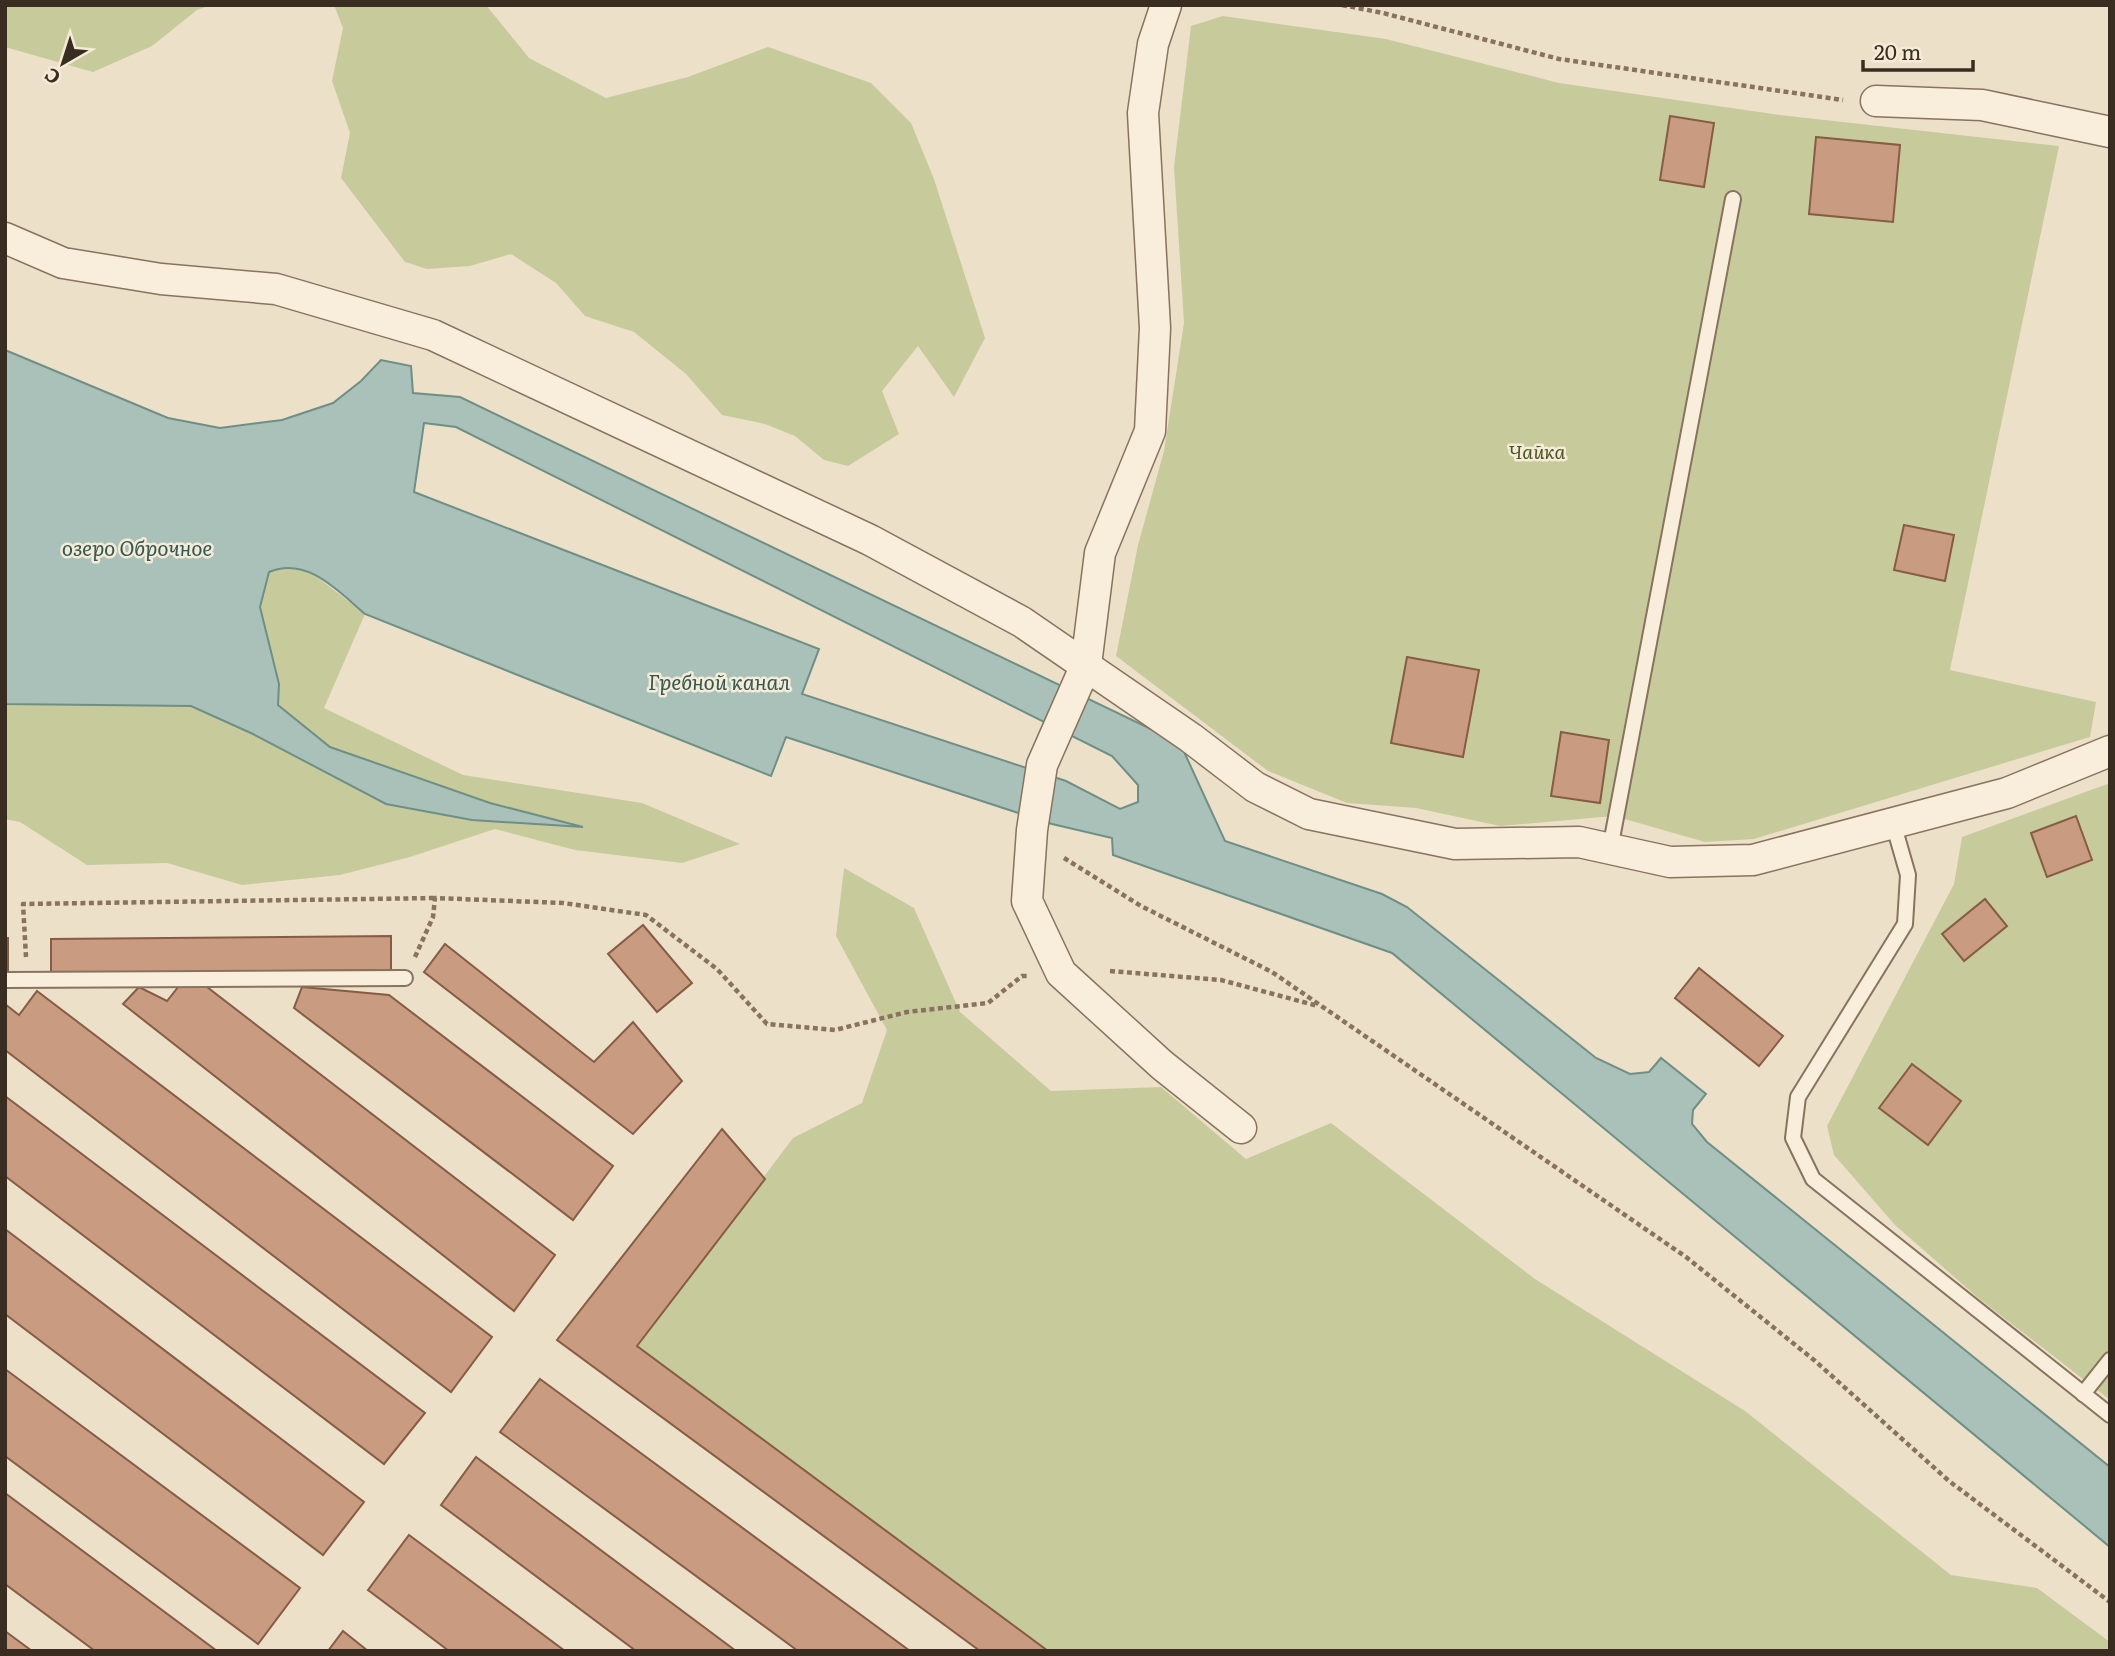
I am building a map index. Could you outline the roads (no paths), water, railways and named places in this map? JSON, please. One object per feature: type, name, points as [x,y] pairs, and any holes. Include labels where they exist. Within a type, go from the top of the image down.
[{"type":"street","points":[[1166,5],[1153,44],[1143,113],[1155,328],[1150,431],[1100,553],[1086,665],[1042,765],[1032,830],[1027,901],[1061,973],[1162,1065],[1241,1128]]},
{"type":"street","points":[[1875,101],[1982,105],[2110,132]]},
{"type":"street","points":[[5,239],[63,263],[161,279],[276,289],[433,335],[870,540],[1022,622],[1192,738],[1255,787],[1308,814],[1455,844],[1579,842],[1670,862],[1754,860],[2007,793],[2110,751]]},
{"type":"lane","points":[[1610,849],[1733,199]]},
{"type":"lane","points":[[1893,823],[1908,875],[1905,924],[1798,1097],[1793,1138],[1812,1179],[2110,1415]]},
{"type":"lane","points":[[5,980],[405,978]]},
{"type":"lane","points":[[2083,1394],[2110,1360]]},
{"type":"water","points":[[5,350],[168,418],[220,428],[282,420],[333,403],[361,381],[381,360],[411,366],[413,393],[460,397],[1180,743],[1225,841],[1382,894],[1407,907],[1596,1058],[1630,1074],[1649,1072],[1661,1058],[1706,1094],[1693,1110],[1692,1124],[1707,1142],[2110,1467],[2110,1547],[1392,953],[1113,855],[1112,838],[1052,824],[786,737],[771,776],[365,614],[321,578],[296,569],[283,568],[269,572],[260,607],[279,684],[278,705],[330,747],[490,803],[583,827],[472,820],[386,804],[253,734],[191,706],[5,704]],"holes":[[[424,423],[456,427],[1112,756],[1138,785],[1138,802],[1120,809],[1066,781],[802,694],[819,649],[414,492]]]},
{"type":"park label","name":"Чайка","points":[[1537,452]]},
{"type":"water label","name":"озеро Оброчное","points":[[137,549]]},
{"type":"water label","name":"Гребной канал","points":[[719,683]]}]
